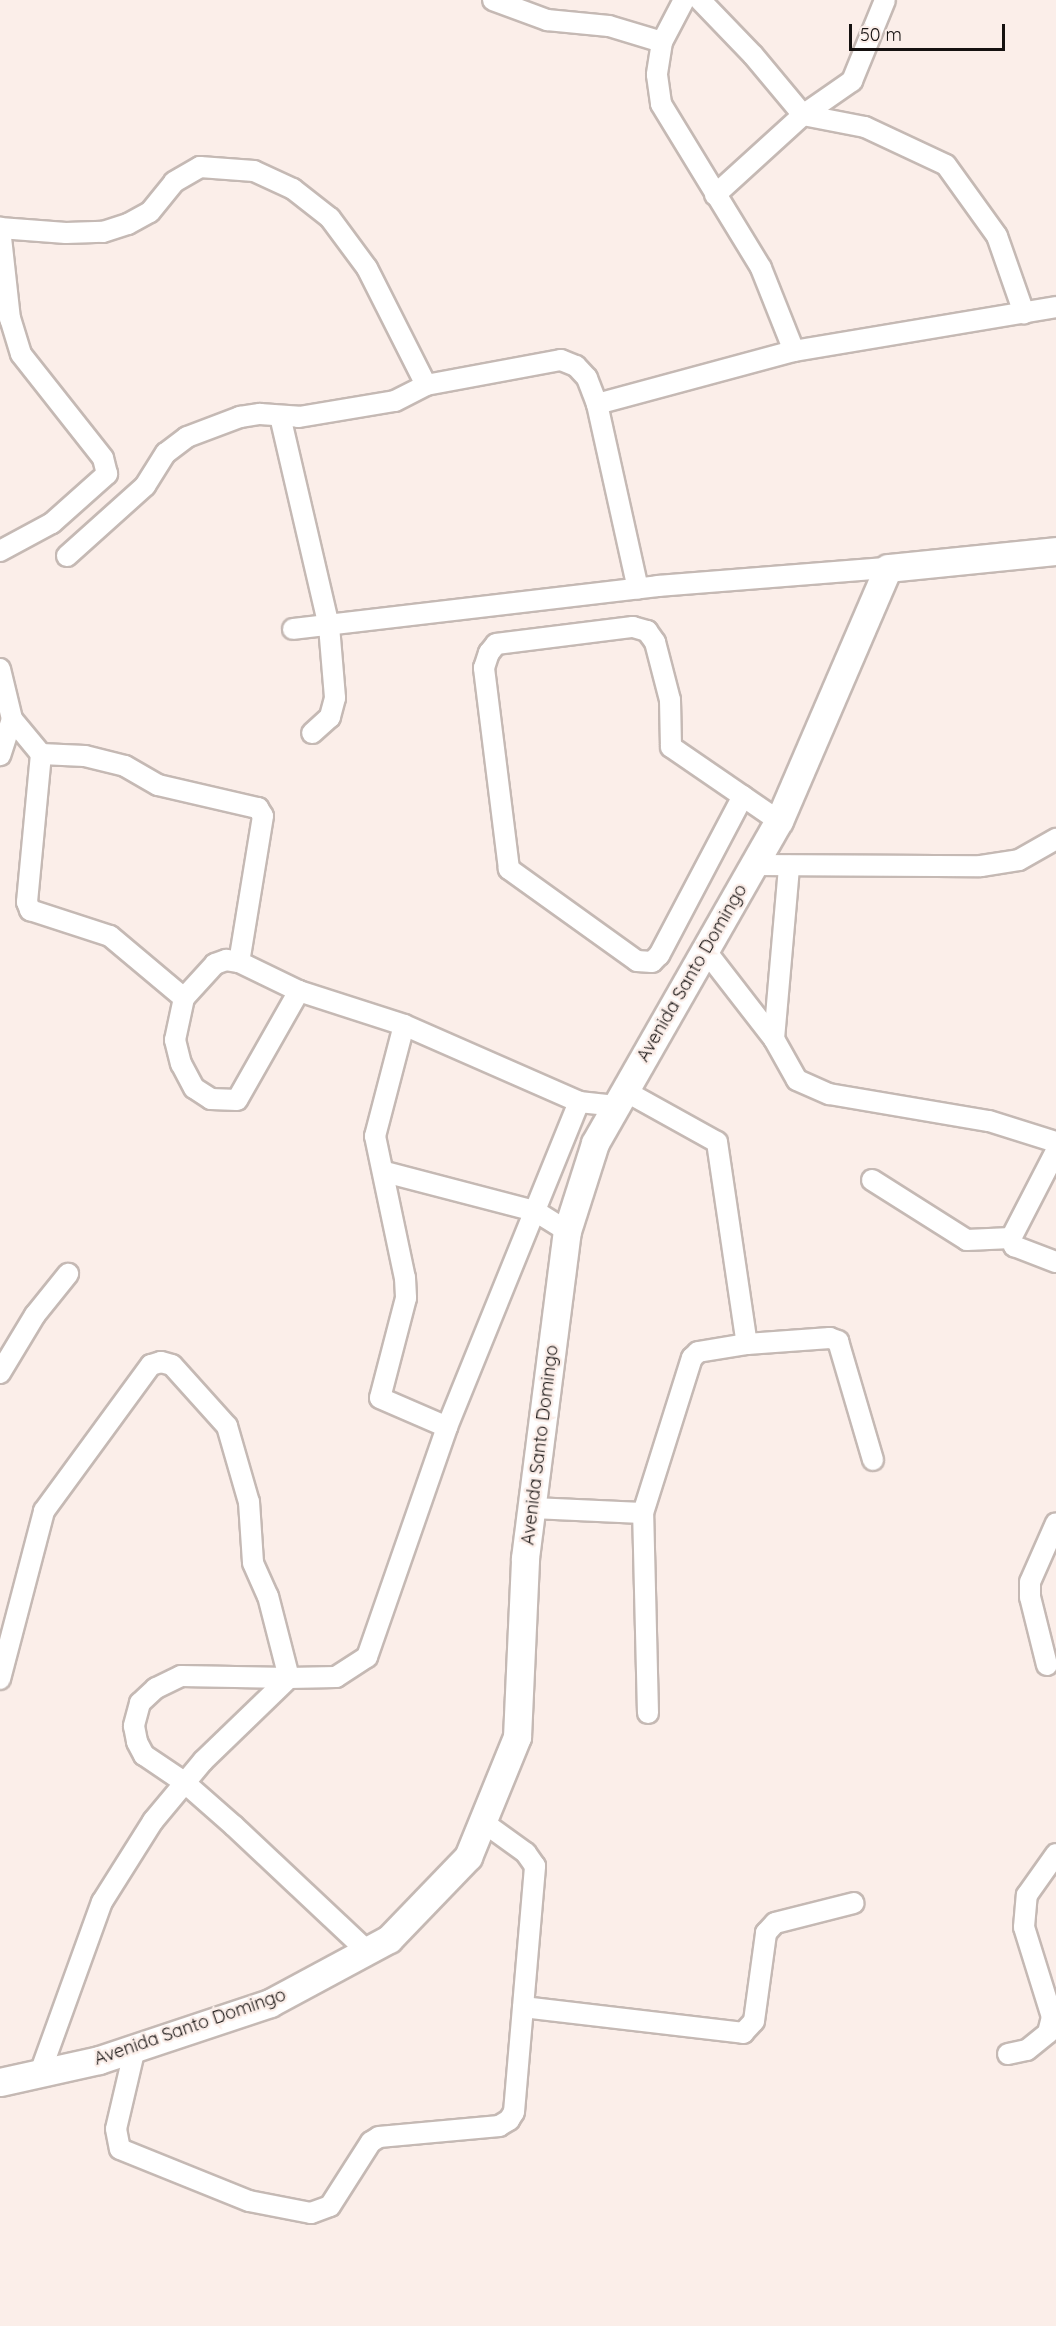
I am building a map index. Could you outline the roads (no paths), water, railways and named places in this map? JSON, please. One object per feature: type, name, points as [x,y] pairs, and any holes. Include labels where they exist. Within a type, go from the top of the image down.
[{"type":"street","points":[[493,0],[547,20],[609,26],[662,42]]},
{"type":"street","points":[[684,0],[662,42],[657,75],[661,104],[761,268],[794,351]]},
{"type":"street","points":[[700,0],[753,55],[803,116],[865,128],[946,165],[997,236],[1024,313]]},
{"type":"street","points":[[716,195],[803,116],[852,81],[885,0]]},
{"type":"street","points":[[0,551],[52,523],[107,474],[103,458],[21,354],[10,320],[0,228],[66,233],[103,232],[150,212],[174,182],[200,167],[254,171],[293,189],[330,218],[367,268],[426,384]]},
{"type":"street","points":[[597,404],[794,351],[1056,307]]},
{"type":"street","points":[[67,556],[145,486],[175,443],[240,417],[299,417],[395,401],[426,384],[561,360],[576,366],[587,378],[597,404],[638,589]]},
{"type":"street","points":[[280,416],[329,626],[335,698],[330,717],[312,733]]},
{"type":"street","points":[[293,629],[638,589],[1056,551]]},
{"type":"street","name":"Avenida Santo Domingo","points":[[0,2082],[135,2048],[270,2002],[389,1939],[468,1857],[518,1737],[525,1558],[567,1231],[595,1143],[779,821],[888,568]]},
{"type":"street","points":[[743,796],[659,955],[652,962],[637,961],[509,869],[484,668],[489,653],[496,644],[633,627],[647,631],[655,642],[670,700],[671,747],[743,796],[779,821]]},
{"type":"street","points":[[0,669],[12,719],[41,754],[27,902],[30,910],[110,936],[184,998]]},
{"type":"street","points":[[0,755],[12,719]]},
{"type":"street","points":[[41,754],[85,756],[125,766],[158,785],[258,808],[263,816],[239,962]]},
{"type":"street","points":[[754,865],[981,866],[1019,860],[1056,839]]},
{"type":"street","points":[[774,1039],[789,866]]},
{"type":"street","points":[[705,950],[774,1039],[797,1080],[829,1094],[989,1121],[1056,1142]]},
{"type":"street","points":[[299,991],[237,1100],[211,1099],[194,1088],[181,1064],[175,1040],[184,998],[215,964],[225,960],[239,962],[299,991],[404,1025],[579,1102],[620,1099],[717,1142],[747,1344]]},
{"type":"street","points":[[404,1025],[375,1136],[377,1155],[385,1172],[406,1298],[380,1398],[447,1427]]},
{"type":"street","points":[[367,1951],[184,1782],[144,1755],[134,1725],[140,1703],[156,1688],[181,1676],[336,1677],[367,1657],[447,1427],[579,1102]]},
{"type":"street","points":[[1056,1151],[1011,1238],[1014,1246],[1056,1262]]},
{"type":"street","points":[[385,1172],[535,1211],[567,1231]]},
{"type":"street","points":[[872,1180],[967,1240],[1011,1238]]},
{"type":"street","points":[[0,1373],[35,1315],[68,1274]]},
{"type":"street","points":[[648,1713],[643,1513],[692,1358],[706,1350],[747,1344],[830,1338],[838,1341],[873,1460]]},
{"type":"street","points":[[0,1679],[44,1511],[152,1365],[161,1362],[172,1365],[227,1426],[249,1502],[253,1563],[268,1596],[289,1678]]},
{"type":"street","points":[[532,1508],[643,1513]]},
{"type":"street","points":[[1047,1665],[1030,1597],[1030,1582],[1056,1523]]},
{"type":"street","points":[[40,2073],[102,1902],[153,1821],[184,1782],[289,1678]]},
{"type":"street","points":[[135,2048],[116,2128],[120,2150],[249,2201],[311,2213],[330,2206],[371,2142],[379,2137],[499,2126],[509,2120],[514,2112],[535,1866],[526,1853],[483,1822]]},
{"type":"street","points":[[1008,2054],[1027,2050],[1048,2033],[1052,2018],[1024,1927],[1027,1894],[1056,1854]]},
{"type":"street","points":[[523,2007],[743,2033],[754,2021],[766,1933],[775,1923],[854,1903]]}]
